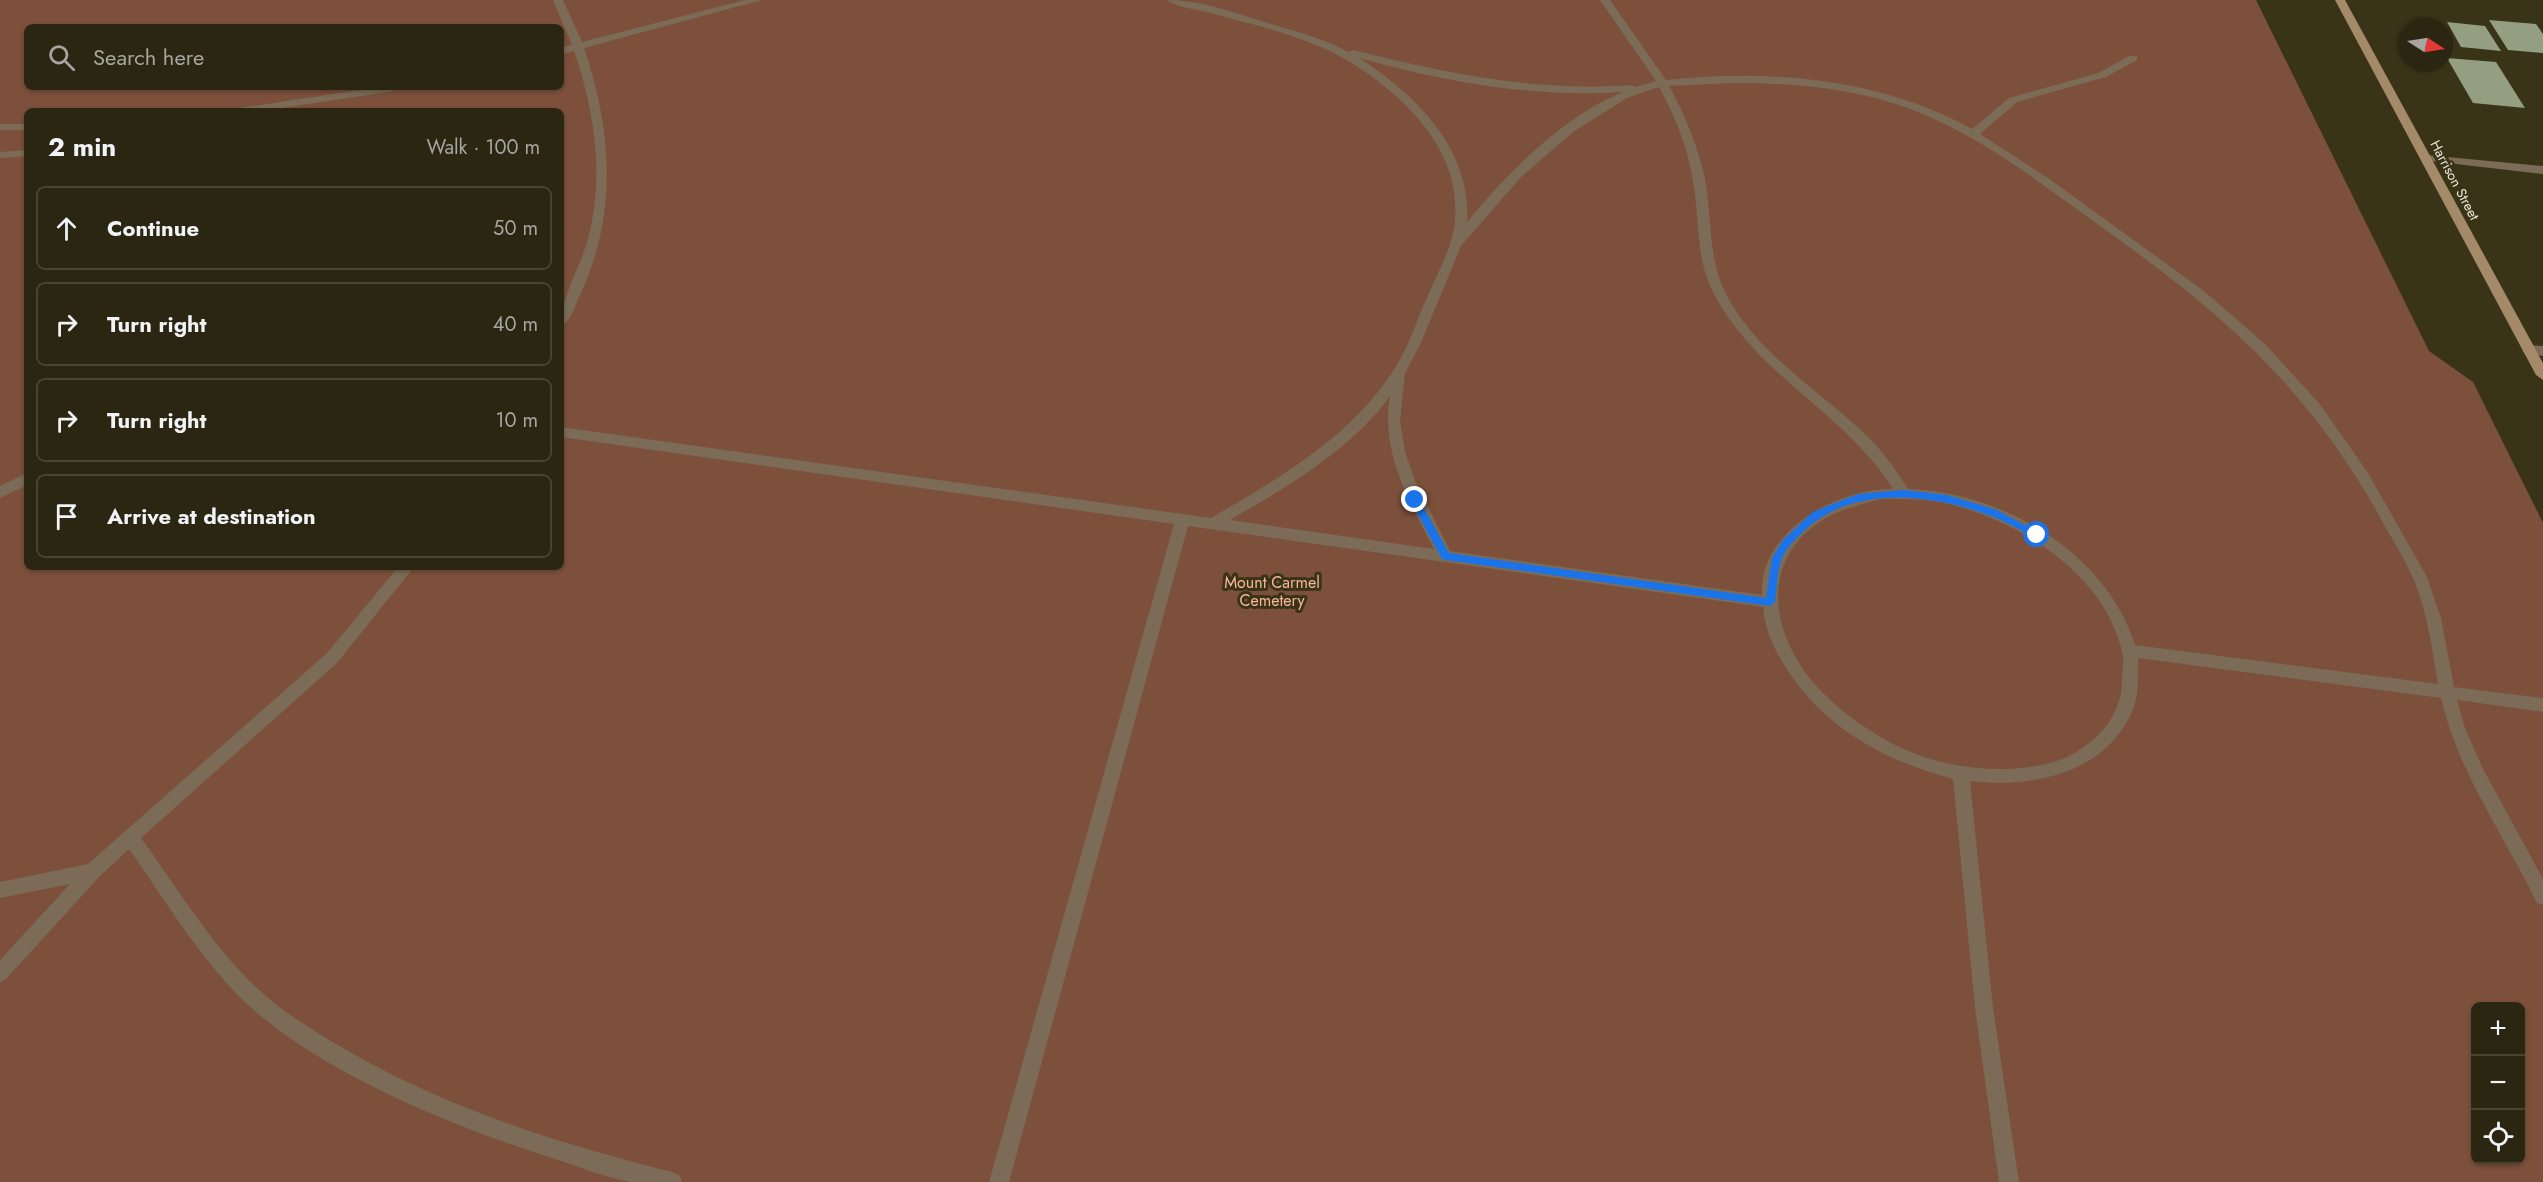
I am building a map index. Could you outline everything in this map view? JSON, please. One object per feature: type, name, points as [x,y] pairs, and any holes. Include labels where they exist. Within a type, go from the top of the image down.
[{"type":"main road","name":"Harrison Street","points":[[2340,0],[2426,158],[2536,351],[2543,375]]},
{"type":"street","points":[[558,0],[578,47],[599,110],[603,181],[601,210],[594,244],[582,277],[564,315]]},
{"type":"street","points":[[564,50],[757,0]]},
{"type":"street","points":[[1172,0],[1250,20],[1381,62],[1495,83],[1564,89],[1621,89],[1665,83],[1761,80],[1838,86],[1910,105],[1973,134],[2174,273],[2245,332],[2306,396],[2338,437],[2375,494],[2422,581],[2432,613],[2446,692],[2472,766],[2523,855],[2543,897]]},
{"type":"street","points":[[1605,0],[1665,83],[1679,114],[1698,177],[1710,271],[1720,295],[1737,323],[1758,348],[1870,448],[1892,470],[1904,494]]},
{"type":"street","points":[[1331,47],[1400,94],[1420,114],[1439,139],[1454,165],[1461,194],[1462,218],[1456,244],[1402,369],[1394,405],[1394,434],[1415,500],[1446,556]]},
{"type":"street","points":[[1973,134],[2013,100],[2102,75],[2133,58]]},
{"type":"street","points":[[1456,244],[1476,216],[1527,165],[1603,108],[1622,96],[1649,86]]},
{"type":"street","points":[[260,108],[381,90]]},
{"type":"street","points":[[0,127],[24,127]]},
{"type":"street","points":[[0,155],[24,153]]},
{"type":"street","points":[[2426,158],[2543,170]]},
{"type":"street","points":[[1212,524],[1278,485],[1317,458],[1383,394],[1402,369]]},
{"type":"street","points":[[564,432],[1770,602]]},
{"type":"street","points":[[0,493],[24,480]]},
{"type":"street","points":[[1904,494],[1947,498],[1994,513],[2037,535],[2059,550],[2095,585],[2120,625],[2128,650],[2130,690],[2123,714],[2110,734],[2091,752],[2070,765],[2043,773],[1990,777],[1961,773],[1906,757],[1878,743],[1850,726],[1828,708],[1806,684],[1789,660],[1779,640],[1770,602],[1776,561],[1798,529],[1816,514],[1858,498],[1904,494]]},
{"type":"street","points":[[999,1182],[1182,520]]},
{"type":"street","points":[[0,973],[93,871],[332,658],[404,570]]},
{"type":"street","points":[[2128,650],[2543,705]]},
{"type":"street","points":[[1961,773],[1984,1008],[2009,1182]]},
{"type":"street","points":[[130,837],[210,946],[246,989],[284,1023],[349,1063],[434,1104],[537,1142],[672,1182]]},
{"type":"street","points":[[0,890],[93,871]]},
{"type":"green space","name":"Mount Carmel Cemetery","points":[[0,0],[2256,0],[2429,351],[2473,382],[2543,523],[2543,1182],[0,1182]]},
{"type":"building","points":[[2489,20],[2536,24],[2543,34],[2543,53],[2508,50]]},
{"type":"building","points":[[2453,23],[2485,26],[2501,51],[2461,47],[2453,33]]},
{"type":"building","points":[[2453,58],[2496,62],[2525,108],[2473,103],[2453,68]]},
{"type":"route","points":[[1415,500],[1446,556],[1770,602],[1776,561],[1786,543],[1816,514],[1858,498],[1881,494],[1904,494],[1947,498],[1994,513],[2037,535]]}]
